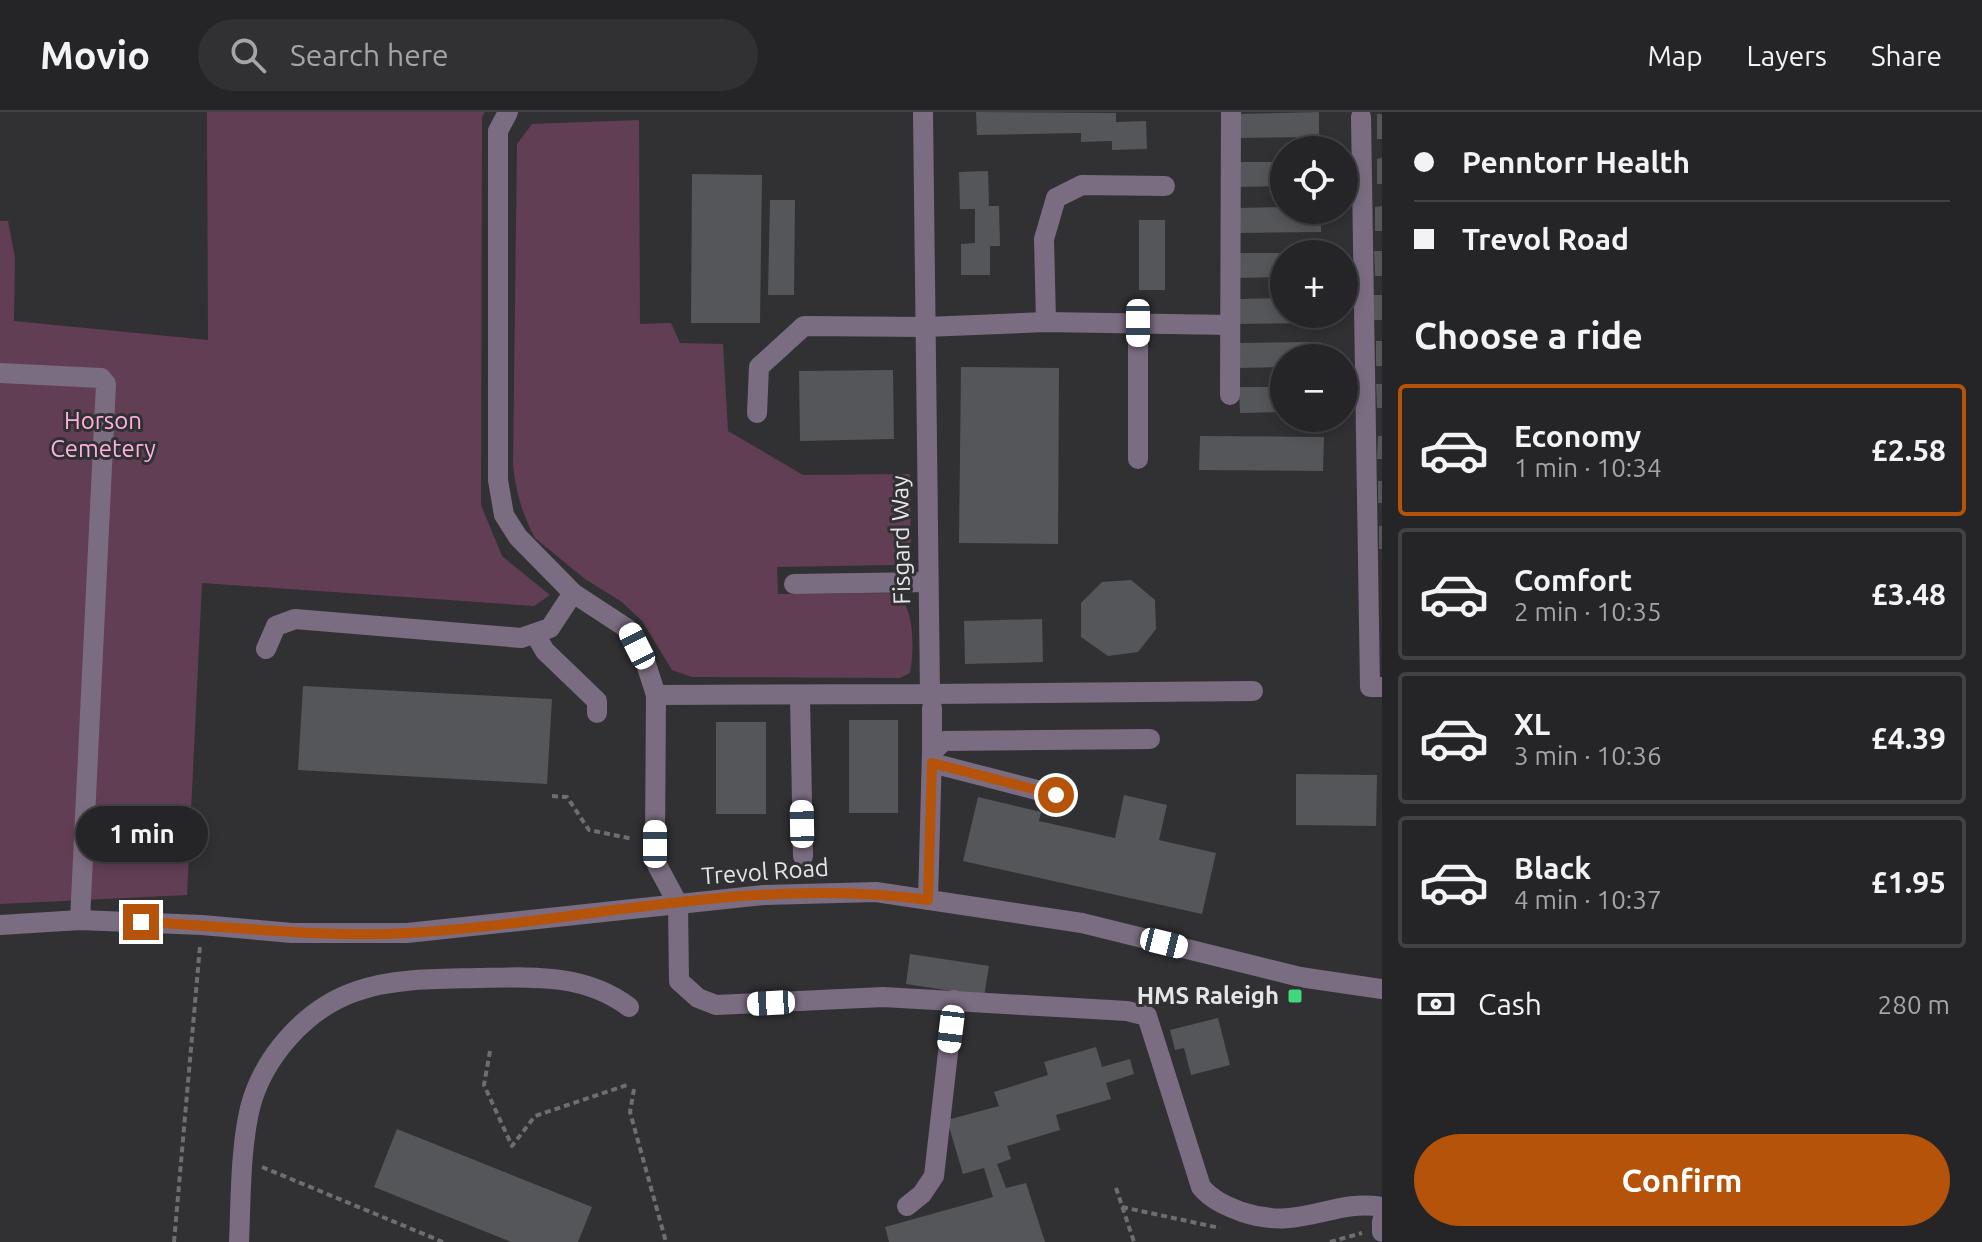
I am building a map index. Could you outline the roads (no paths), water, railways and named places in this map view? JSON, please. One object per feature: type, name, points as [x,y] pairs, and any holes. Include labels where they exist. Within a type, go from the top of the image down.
[{"type":"street","points":[[508,112],[498,131],[498,480],[504,515],[518,537],[573,593],[628,629],[646,664],[656,695],[657,865],[678,904],[679,981],[698,998],[716,1005],[883,997],[1127,1011],[1147,1016],[1201,1187],[1211,1198],[1265,1219],[1317,1216],[1353,1206],[1382,1222]]},
{"type":"street","name":"Fisgard Way","points":[[923,112],[927,582],[932,758],[928,900]]},
{"type":"street","points":[[1230,395],[1231,112]]},
{"type":"street","points":[[1361,117],[1370,687],[1382,687]]},
{"type":"street","points":[[1046,322],[1044,239],[1056,198],[1082,185],[1165,186]]},
{"type":"street","points":[[757,413],[759,367],[804,326],[925,327],[1046,322],[1230,325]]},
{"type":"street","points":[[1138,323],[1138,459]]},
{"type":"street","points":[[0,373],[101,378],[106,384],[80,920]]},
{"type":"street","points":[[794,584],[927,582]]},
{"type":"street","points":[[266,649],[276,626],[295,619],[521,638],[550,628],[573,593]]},
{"type":"street","points":[[535,634],[545,651],[597,701],[597,713]]},
{"type":"street","points":[[656,695],[931,701],[1253,691]]},
{"type":"street","points":[[800,696],[803,856]]},
{"type":"street","points":[[1056,795],[932,758],[944,741],[1150,739]]},
{"type":"street","name":"Trevol Road","points":[[0,925],[80,920],[202,925],[292,933],[407,933],[764,895],[876,892],[1082,923],[1300,977],[1382,989]]},
{"type":"street","points":[[239,1242],[249,1111],[257,1085],[277,1053],[317,1012],[357,991],[429,980],[532,975],[607,991],[629,1007]]},
{"type":"street","points":[[907,1206],[922,1194],[934,1176],[954,1000]]},
{"type":"place","name":"HMS Raleigh","points":[[1295,996]]},
{"type":"park label","name":"Horson Cemetery","points":[[103,435]]}]
